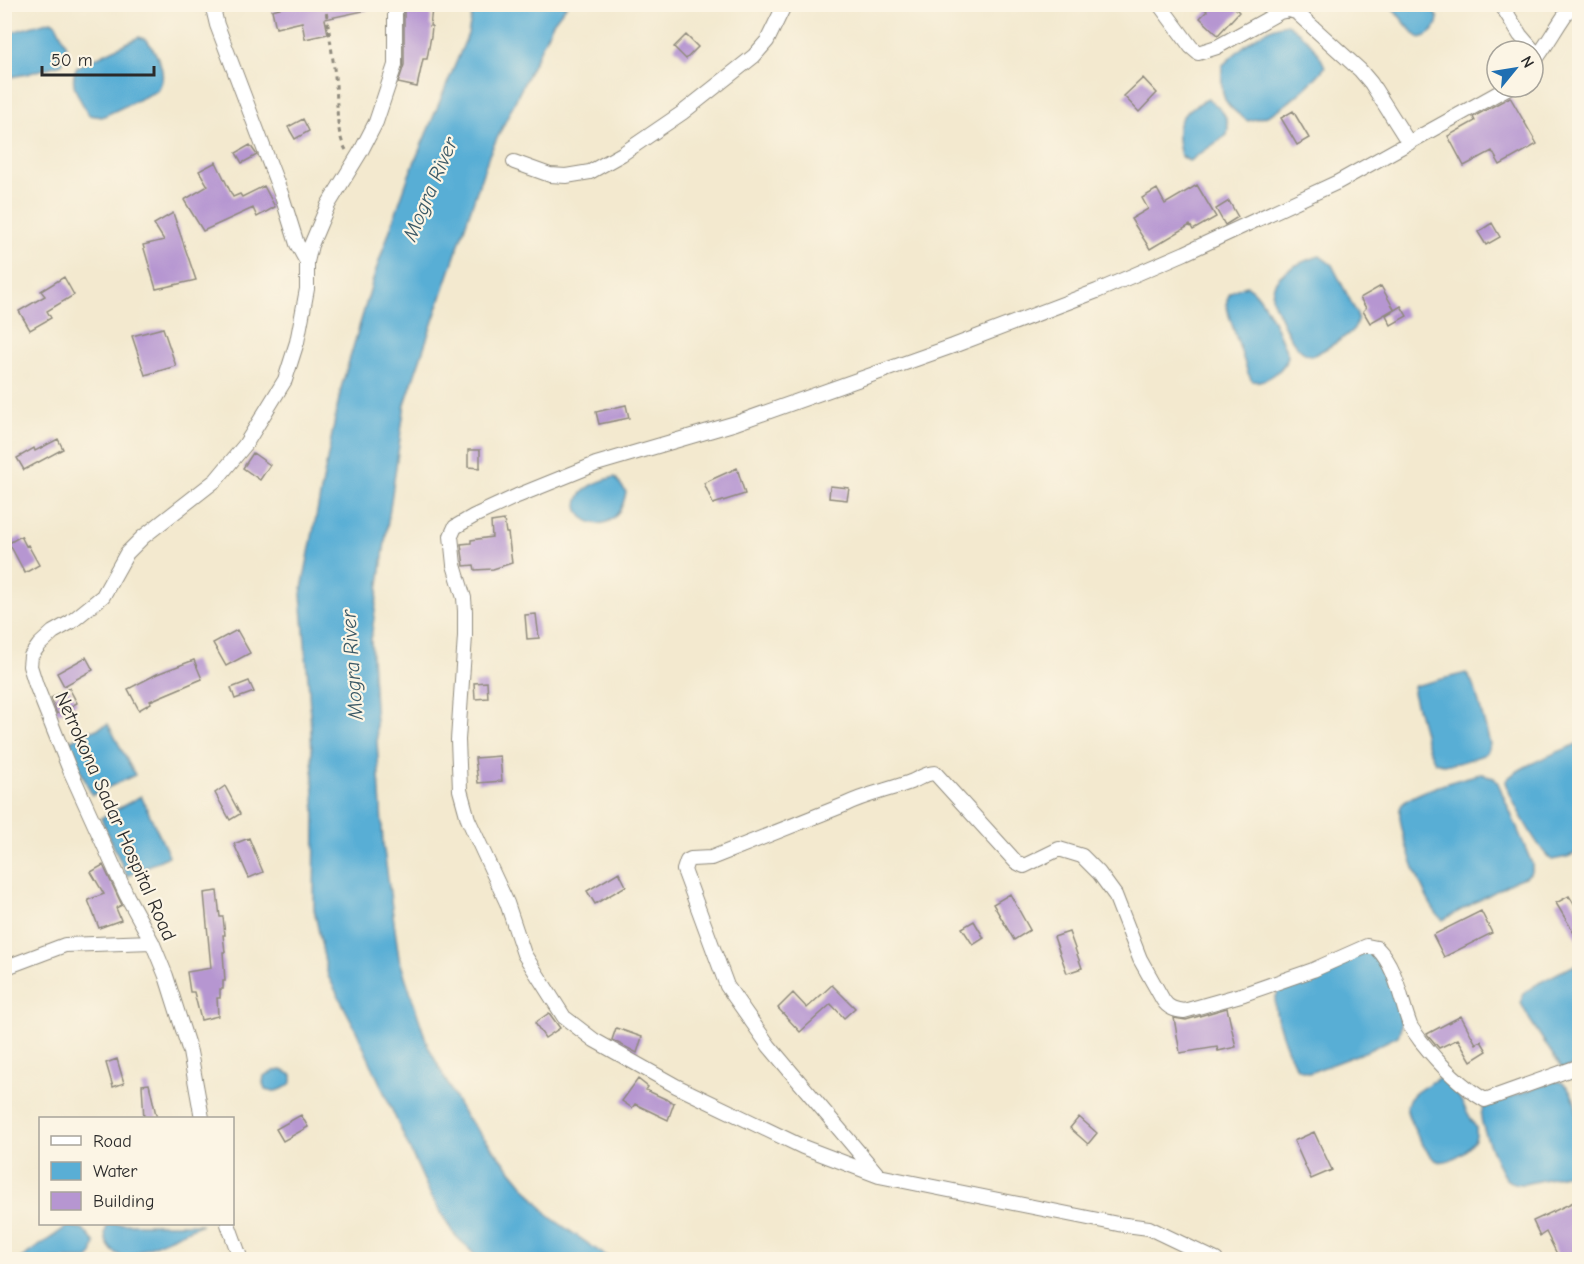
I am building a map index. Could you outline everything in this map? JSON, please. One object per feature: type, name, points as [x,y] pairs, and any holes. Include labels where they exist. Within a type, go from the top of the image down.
[{"type":"street","points":[[212,4],[217,26],[282,196],[297,244],[307,262]]},
{"type":"street","name":"Netrokona Sadar Hospital Road","points":[[202,1117],[189,1052],[173,998],[152,942],[127,896],[69,768],[33,676],[30,666],[31,656],[53,632],[71,622],[104,596],[127,553],[143,537],[216,480],[245,445],[285,380],[297,342],[307,289],[307,262],[311,245],[328,205],[376,122],[395,65],[394,4]]},
{"type":"street","points":[[514,162],[550,175],[566,176],[590,172],[622,154],[682,113],[754,56],[766,41],[785,4]]},
{"type":"street","points":[[1159,4],[1198,53],[1217,47],[1280,12],[1289,10],[1296,12],[1360,70],[1371,83],[1409,143]]},
{"type":"street","points":[[1502,4],[1523,39]]},
{"type":"street","points":[[1545,49],[1558,24],[1573,4]]},
{"type":"street","points":[[1216,1260],[1149,1228],[1118,1224],[879,1176],[803,1147],[676,1086],[594,1040],[564,1017],[524,954],[507,903],[468,819],[460,790],[458,740],[465,611],[464,598],[450,544],[451,536],[455,527],[517,495],[596,464],[736,423],[953,346],[1097,291],[1338,182],[1488,99]]},
{"type":"street","points":[[879,1176],[770,1046],[727,986],[684,870],[690,859],[711,858],[824,814],[858,798],[912,781],[929,773],[935,773],[1016,862],[1024,866],[1059,849],[1083,856],[1100,873],[1115,895],[1140,959],[1167,1006],[1184,1011],[1244,994],[1313,970],[1367,946],[1377,948],[1388,963],[1402,997],[1410,1027],[1436,1061],[1469,1090],[1485,1100],[1580,1066]]},
{"type":"street","points":[[4,968],[64,945],[152,942]]},
{"type":"street","points":[[228,1225],[242,1260]]},
{"type":"path","points":[[325,4],[335,71],[341,143],[353,163]]},
{"type":"water","name":"Mogra River","points":[[478,5],[567,5],[553,23],[489,155],[405,404],[371,639],[383,843],[399,958],[428,1046],[463,1113],[550,1217],[610,1259],[479,1259],[454,1234],[431,1196],[354,1026],[328,976],[314,909],[315,817],[309,691],[301,594],[341,388],[376,270],[409,175]]},
{"type":"water","points":[[1390,5],[1429,5],[1438,18],[1435,28],[1420,38],[1413,33]]},
{"type":"water","points":[[51,21],[56,24],[67,47],[62,64],[5,78],[5,34]]},
{"type":"water","points":[[1287,24],[1310,42],[1325,67],[1282,107],[1267,116],[1248,121],[1232,109],[1224,98],[1222,66],[1260,34]]},
{"type":"water","points":[[139,37],[147,40],[161,65],[161,85],[157,91],[102,117],[89,115],[74,86],[74,73],[77,67]]},
{"type":"water","points":[[1208,99],[1224,114],[1228,123],[1227,135],[1189,161],[1181,156],[1178,136],[1180,121],[1190,109]]},
{"type":"water","points":[[1320,256],[1332,265],[1357,314],[1357,321],[1355,327],[1345,337],[1314,355],[1300,350],[1294,343],[1272,297],[1277,280],[1285,272],[1309,259]]},
{"type":"water","points":[[1247,286],[1266,307],[1288,356],[1279,370],[1269,378],[1257,381],[1252,381],[1248,373],[1227,309],[1229,295]]},
{"type":"water","points":[[615,477],[626,492],[618,512],[607,522],[594,523],[584,518],[578,509],[579,498],[591,486]]},
{"type":"water","points":[[1466,673],[1474,685],[1490,744],[1483,755],[1453,764],[1441,764],[1435,762],[1428,748],[1413,693],[1414,686]]},
{"type":"water","points":[[108,724],[135,775],[92,795],[67,742]]},
{"type":"water","points":[[1579,743],[1579,852],[1552,860],[1546,855],[1525,823],[1506,781],[1529,765]]},
{"type":"water","points":[[1481,774],[1494,777],[1498,783],[1532,864],[1532,871],[1527,876],[1443,920],[1436,913],[1413,865],[1402,829],[1401,806],[1425,791]]},
{"type":"water","points":[[141,796],[169,856],[127,876],[101,818]]},
{"type":"water","points":[[1368,951],[1376,954],[1399,1005],[1401,1027],[1398,1036],[1367,1051],[1309,1073],[1297,1068],[1285,1043],[1278,1020],[1275,1001],[1277,994],[1292,983]]},
{"type":"water","points":[[1579,964],[1579,1064],[1562,1069],[1521,1003],[1523,995],[1534,986]]},
{"type":"water","points":[[282,1070],[292,1075],[292,1082],[279,1090],[265,1090],[264,1076]]},
{"type":"water","points":[[1439,1078],[1446,1078],[1450,1081],[1476,1128],[1476,1138],[1471,1145],[1458,1156],[1447,1161],[1438,1161],[1429,1153],[1413,1126],[1407,1110],[1412,1096]]},
{"type":"water","points":[[1553,1081],[1563,1083],[1575,1102],[1579,1132],[1579,1172],[1524,1184],[1510,1182],[1503,1174],[1491,1148],[1481,1116],[1484,1107]]},
{"type":"water","points":[[108,1225],[200,1225],[129,1256],[113,1251],[107,1241]]},
{"type":"water","points":[[68,1226],[83,1229],[95,1243],[88,1259],[20,1259]]},
{"type":"building","points":[[295,4],[367,4],[368,10],[325,19],[328,34],[305,39],[302,22],[276,28],[272,10]]},
{"type":"building","points":[[1200,4],[1231,4],[1239,12],[1218,35],[1200,18],[1207,11]]},
{"type":"building","points":[[404,6],[432,9],[427,59],[423,59],[417,87],[398,83],[404,65]]},
{"type":"building","points":[[686,35],[698,47],[686,59],[674,47]]},
{"type":"building","points":[[1143,78],[1157,93],[1139,112],[1124,96]]},
{"type":"building","points":[[1506,99],[1511,99],[1537,144],[1500,165],[1492,151],[1464,166],[1448,136],[1475,121],[1473,117]]},
{"type":"building","points":[[1293,111],[1309,138],[1297,145],[1281,118]]},
{"type":"building","points":[[303,119],[309,131],[295,139],[288,127]]},
{"type":"building","points":[[250,145],[257,155],[242,163],[236,153]]},
{"type":"building","points":[[216,162],[233,197],[240,194],[242,197],[264,186],[275,207],[257,217],[253,208],[203,231],[184,200],[208,186],[199,171]]},
{"type":"building","points":[[1197,185],[1216,217],[1193,230],[1190,225],[1150,249],[1131,219],[1148,209],[1142,198],[1157,189],[1165,204]]},
{"type":"building","points":[[1229,201],[1238,217],[1225,225],[1216,209]]},
{"type":"building","points":[[173,213],[196,280],[156,289],[143,245],[164,240],[154,224]]},
{"type":"building","points":[[1492,223],[1500,237],[1486,245],[1478,232]]},
{"type":"building","points":[[64,277],[74,295],[47,311],[51,318],[30,330],[19,311],[45,296],[41,291]]},
{"type":"building","points":[[1381,286],[1394,309],[1370,323],[1363,311],[1366,308],[1360,298]]},
{"type":"building","points":[[1401,306],[1407,316],[1391,325],[1386,315]]},
{"type":"building","points":[[163,328],[176,366],[145,375],[132,336]]},
{"type":"building","points":[[626,405],[629,418],[599,424],[596,412]]},
{"type":"building","points":[[58,439],[63,449],[24,470],[17,458],[34,448],[35,451]]},
{"type":"building","points":[[468,450],[480,450],[480,468],[468,467]]},
{"type":"building","points":[[253,453],[270,465],[260,480],[243,468]]},
{"type":"building","points":[[737,468],[745,494],[713,504],[704,483]]},
{"type":"building","points":[[830,486],[849,488],[847,500],[829,498]]},
{"type":"building","points":[[504,520],[512,563],[493,569],[475,570],[474,565],[464,566],[461,544],[492,537],[491,522]]},
{"type":"building","points":[[21,536],[39,565],[25,573],[9,543]]},
{"type":"building","points":[[536,614],[539,638],[527,639],[525,615]]},
{"type":"building","points":[[237,630],[250,653],[226,666],[213,643]]},
{"type":"building","points":[[86,657],[93,670],[64,686],[57,673]]},
{"type":"building","points":[[194,660],[202,679],[150,701],[151,703],[139,710],[128,689],[157,674]]},
{"type":"building","points":[[249,681],[254,692],[235,699],[231,688]]},
{"type":"building","points":[[487,682],[488,698],[475,699],[474,683]]},
{"type":"building","points":[[69,688],[77,703],[57,714],[51,698]]},
{"type":"building","points":[[500,756],[502,781],[478,783],[475,758]]},
{"type":"building","points":[[225,786],[240,814],[230,820],[215,793]]},
{"type":"building","points":[[249,838],[263,872],[249,878],[234,844]]},
{"type":"building","points":[[103,865],[122,905],[116,908],[121,920],[99,928],[88,900],[104,894],[91,872]]},
{"type":"building","points":[[619,872],[626,886],[595,904],[587,891]]},
{"type":"building","points":[[217,891],[225,935],[223,935],[225,952],[223,952],[225,981],[223,981],[223,989],[220,989],[220,998],[217,998],[218,1016],[201,1020],[194,992],[190,992],[187,972],[211,968],[204,893]]},
{"type":"building","points":[[1010,894],[1030,930],[1014,940],[993,904]]},
{"type":"building","points":[[1569,896],[1580,914],[1580,943],[1556,903]]},
{"type":"building","points":[[1481,911],[1492,933],[1444,957],[1433,935]]},
{"type":"building","points":[[974,921],[984,938],[973,945],[962,928]]},
{"type":"building","points":[[1069,932],[1082,968],[1067,973],[1054,937]]},
{"type":"building","points":[[832,985],[855,1008],[844,1018],[831,1004],[800,1032],[778,1008],[793,993],[807,1008]]},
{"type":"building","points":[[1227,1008],[1236,1047],[1218,1051],[1217,1047],[1180,1053],[1174,1018],[1186,1020]]},
{"type":"building","points":[[549,1013],[560,1028],[545,1038],[535,1023]]},
{"type":"building","points":[[1461,1016],[1476,1044],[1481,1041],[1487,1051],[1471,1061],[1458,1039],[1439,1048],[1427,1034]]},
{"type":"building","points":[[616,1028],[642,1037],[637,1053],[612,1040]]},
{"type":"building","points":[[117,1059],[124,1083],[113,1087],[106,1063]]},
{"type":"building","points":[[638,1079],[648,1087],[646,1090],[674,1103],[668,1120],[635,1104],[632,1108],[622,1101]]},
{"type":"building","points":[[149,1084],[157,1117],[144,1117],[142,1085]]},
{"type":"building","points":[[301,1115],[308,1127],[283,1141],[276,1129]]},
{"type":"building","points":[[1079,1117],[1097,1133],[1088,1144],[1070,1128]]},
{"type":"building","points":[[1314,1132],[1332,1170],[1311,1179],[1294,1141]]},
{"type":"building","points":[[1580,1199],[1580,1260],[1560,1260],[1546,1232],[1540,1236],[1533,1221]]}]
